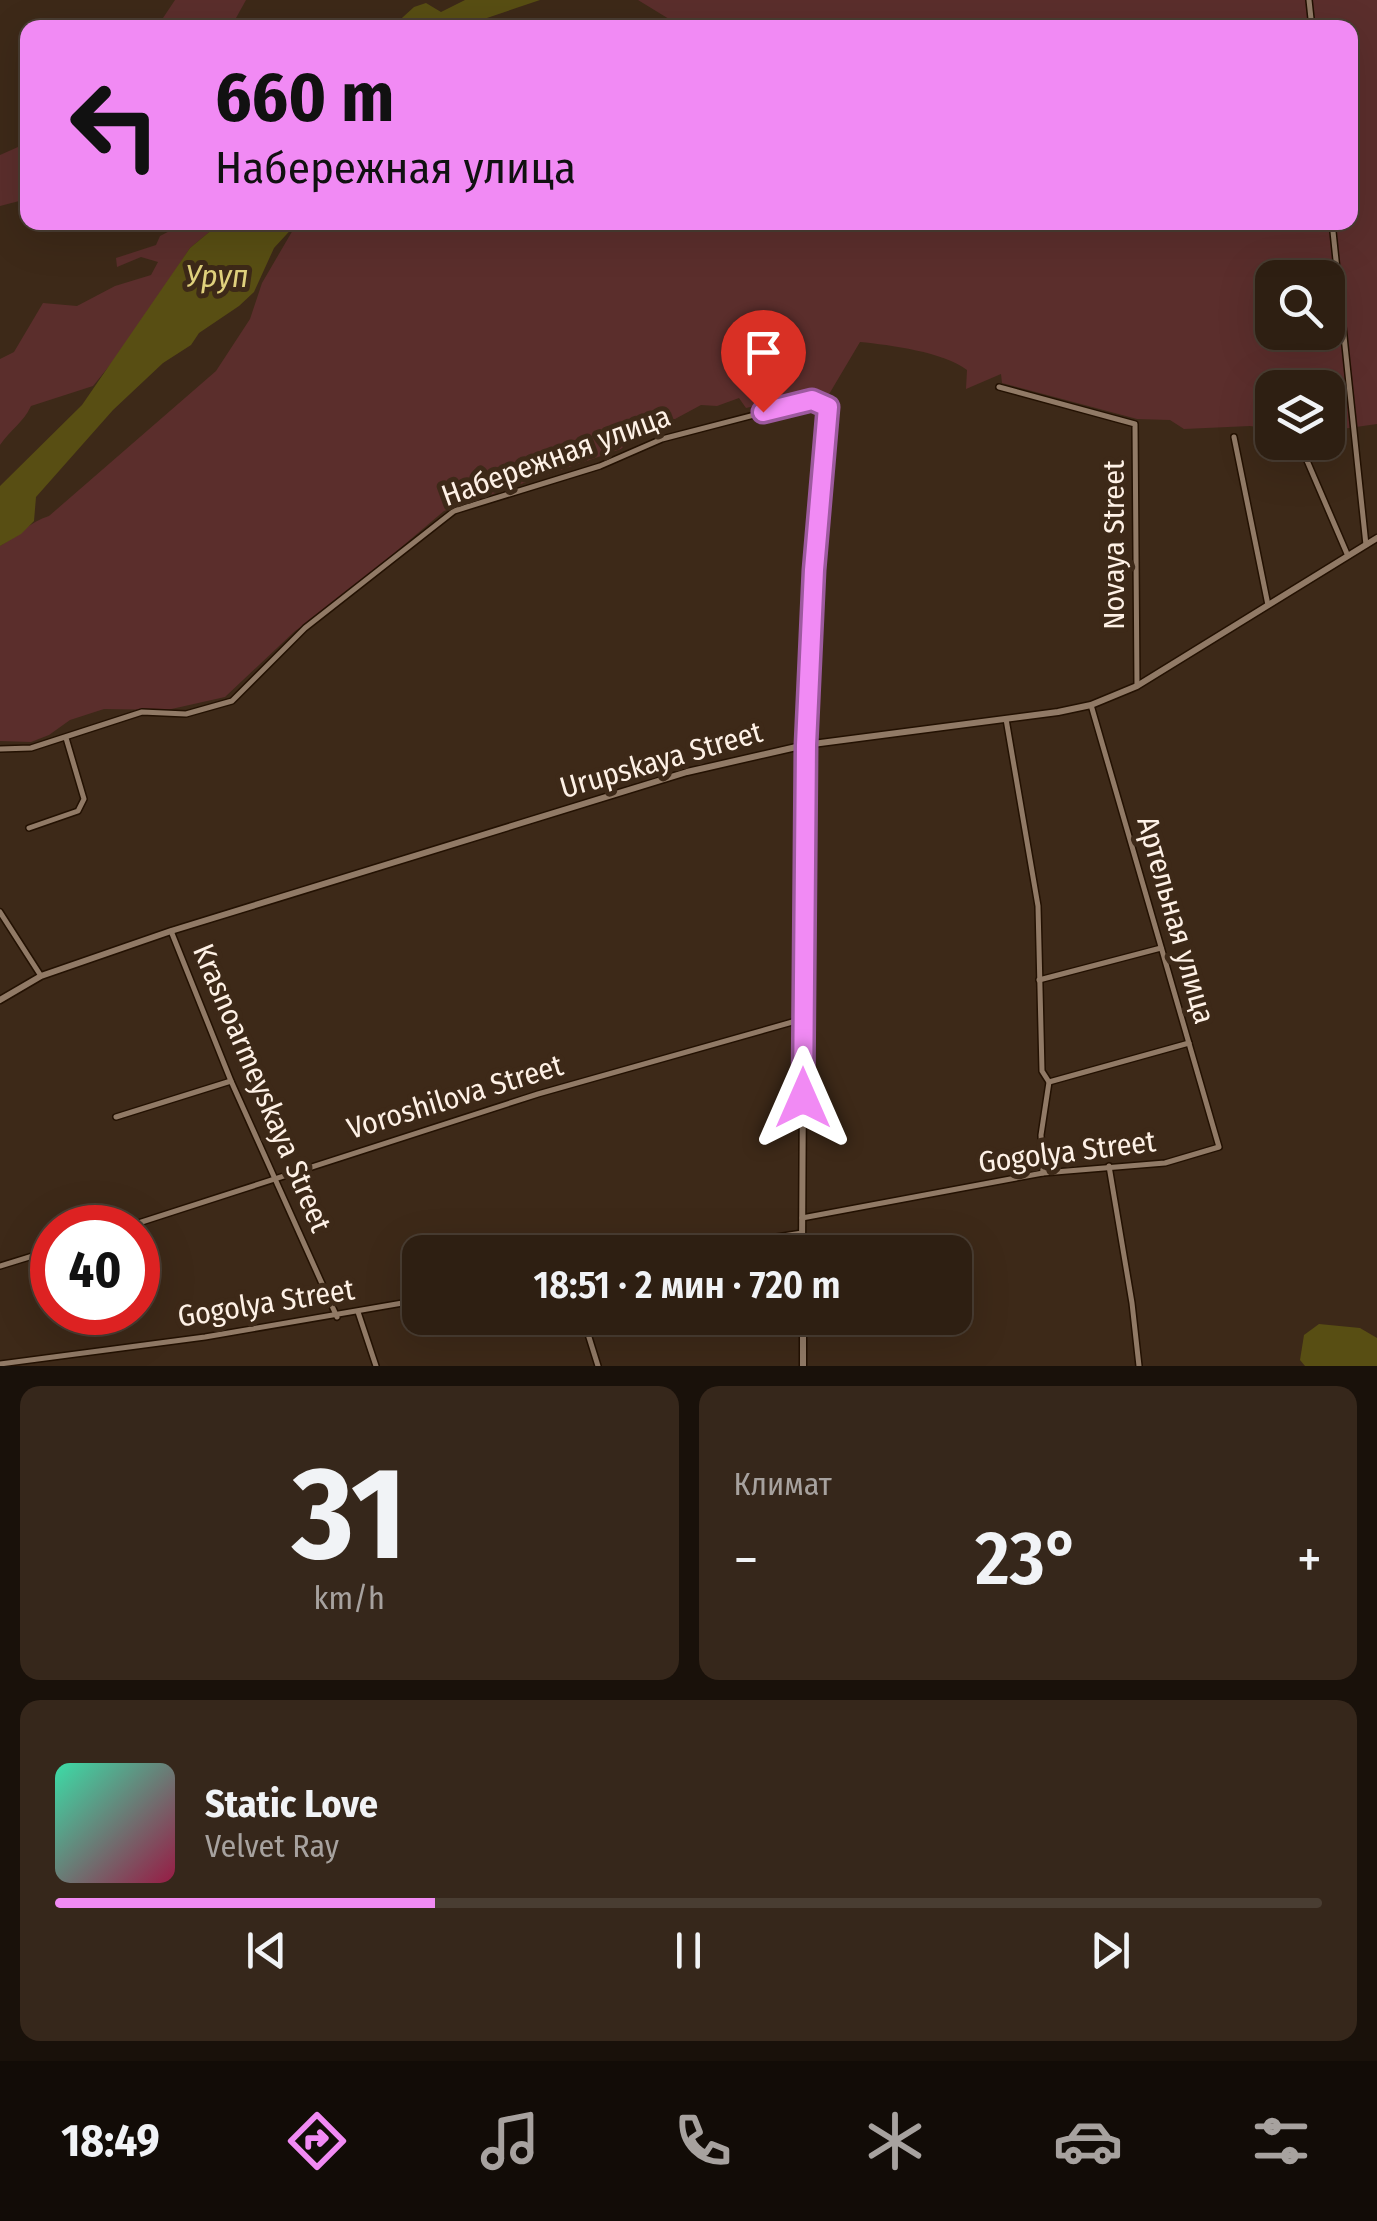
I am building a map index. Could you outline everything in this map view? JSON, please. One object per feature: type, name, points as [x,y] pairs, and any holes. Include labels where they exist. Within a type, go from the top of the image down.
[{"type":"street","points":[[1333,230],[1366,545]]},
{"type":"street","name":"Novaya Street","points":[[1000,387],[1135,424],[1137,686]]},
{"type":"street","name":"Набережная улица","points":[[0,749],[31,748],[142,712],[186,714],[232,701],[305,628],[454,511],[600,466],[662,440],[812,400],[828,407],[814,570],[806,745]]},
{"type":"street","points":[[1234,437],[1268,604]]},
{"type":"street","points":[[1307,460],[1348,556]]},
{"type":"street","name":"Urupskaya Street","points":[[0,1000],[41,976],[170,932],[686,772],[806,745],[1090,705],[1137,686],[1377,538]]},
{"type":"street","name":"Артельная улица","points":[[1090,705],[1219,1147]]},
{"type":"street","points":[[1006,719],[1038,906],[1042,1071],[1050,1082],[1041,1135],[1043,1173]]},
{"type":"street","points":[[29,828],[78,811],[84,799],[66,738]]},
{"type":"street","points":[[789,1235],[802,1233],[806,745]]},
{"type":"street","points":[[0,912],[41,976]]},
{"type":"street","name":"Krasnoarmeyskaya Street","points":[[170,932],[230,1081],[337,1317]]},
{"type":"street","points":[[1039,980],[1161,948]]},
{"type":"street","name":"Voroshilova Street","points":[[160,1216],[538,1094],[803,1018]]},
{"type":"street","points":[[1050,1082],[1189,1044]]},
{"type":"street","points":[[116,1117],[230,1081]]},
{"type":"street","name":"Gogolya Street","points":[[802,1218],[1043,1173],[1166,1164],[1219,1147]]},
{"type":"street","points":[[1109,1166],[1132,1303],[1138,1366]]},
{"type":"street","points":[[0,1266],[30,1257]]},
{"type":"street","name":"Gogolya Street","points":[[1,1365],[337,1317],[402,1303]]},
{"type":"street","points":[[358,1311],[376,1366]]},
{"type":"street","points":[[588,1335],[598,1366]]},
{"type":"street","points":[[803,1335],[804,1366]]},
{"type":"shaded area","points":[[175,0],[246,0],[235,20],[162,20]]},
{"type":"shaded area","points":[[638,0],[1377,0],[1377,424],[1345,429],[1345,370],[1255,370],[1255,427],[1184,429],[1170,420],[1137,419],[1002,383],[1001,374],[966,389],[967,370],[945,358],[860,342],[825,401],[809,394],[746,408],[739,398],[717,406],[701,405],[675,419],[656,420],[649,414],[641,429],[621,449],[444,511],[327,610],[295,631],[225,697],[167,710],[104,709],[70,720],[31,742],[0,741],[0,546],[49,516],[216,371],[250,319],[262,283],[293,230],[1358,230],[1358,20],[669,20]]},
{"type":"shaded area","points":[[20,146],[20,201],[0,206],[0,155]]},
{"type":"shaded area","points":[[172,230],[212,230],[190,248],[127,344],[93,386],[31,406],[0,445],[0,359],[14,352],[43,303],[77,306],[115,286],[151,275],[158,262],[141,257],[117,267],[116,258],[156,245],[160,236]]},
{"type":"water","points":[[465,0],[540,0],[481,20],[400,20],[414,7],[426,3],[441,12]]},
{"type":"water","name":"Уруп","points":[[212,230],[291,230],[274,248],[254,292],[199,333],[191,345],[163,363],[113,410],[36,497],[34,521],[0,546],[0,486],[82,405],[190,248]]},
{"type":"water","points":[[1319,1324],[1360,1328],[1377,1338],[1377,1366],[1305,1366],[1300,1360],[1304,1335]]},
{"type":"route","points":[[763,412],[812,400],[828,407],[814,570],[806,745],[803,1098]]}]
